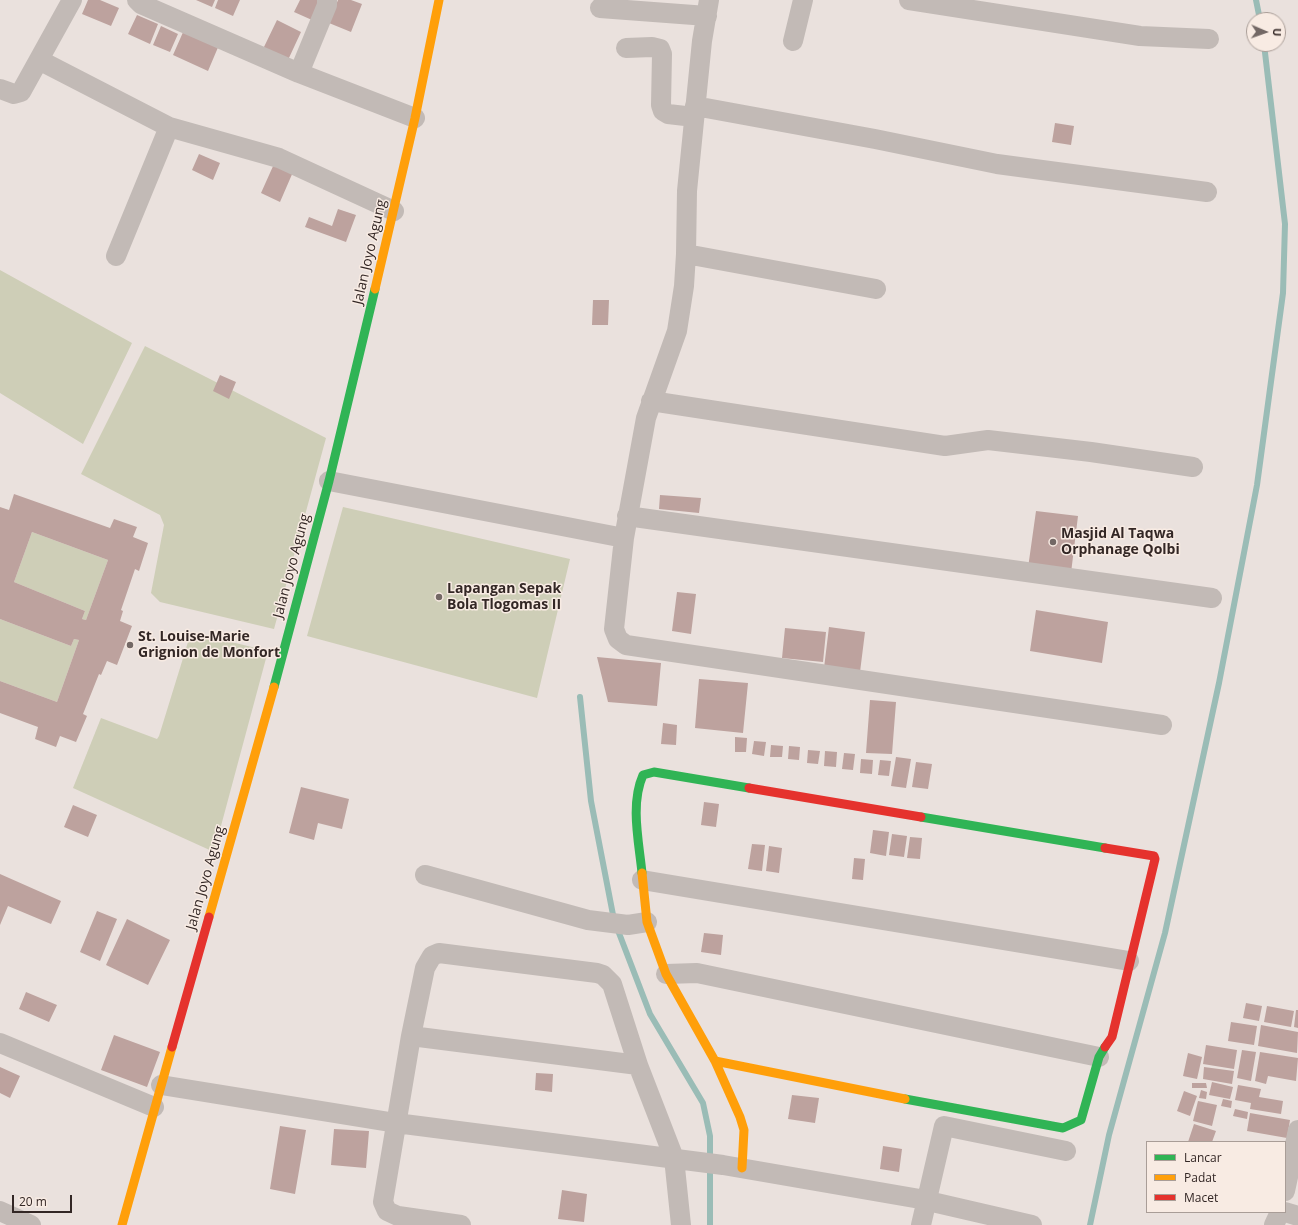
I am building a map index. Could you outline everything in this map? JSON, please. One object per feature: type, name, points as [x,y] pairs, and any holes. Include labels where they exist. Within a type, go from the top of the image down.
[{"type":"street","points":[[0,89],[14,94],[21,92],[72,0]]},
{"type":"street","points":[[138,0],[141,4],[299,73],[415,118]]},
{"type":"street","points":[[299,73],[327,5],[327,0]]},
{"type":"street","name":"Jalan Joyo Agung","points":[[122,1225],[154,1107],[286,644],[329,481],[394,211],[439,0]]},
{"type":"street","points":[[793,41],[803,0]]},
{"type":"street","points":[[909,0],[1140,36],[1209,39]]},
{"type":"street","points":[[600,8],[708,8],[687,191],[684,286],[677,331],[646,418],[627,516],[614,629],[618,639],[626,645],[1162,725]]},
{"type":"street","points":[[626,48],[652,47],[660,49],[662,54],[660,105],[663,111],[668,114],[695,112],[867,138],[997,164],[1207,192]]},
{"type":"street","points":[[39,60],[170,127],[279,158],[394,211]]},
{"type":"street","points":[[116,256],[170,127]]},
{"type":"street","points":[[686,254],[876,289]]},
{"type":"street","points":[[652,401],[945,446],[988,440],[1091,452],[1193,467]]},
{"type":"street","points":[[329,481],[624,538]]},
{"type":"street","points":[[627,516],[1212,598]]},
{"type":"street","points":[[715,1061],[894,1097],[950,1106],[1063,1128],[1073,1125],[1081,1120],[1099,1057],[1112,1037],[1129,961],[1155,859],[1154,856],[654,772],[643,775],[637,788],[637,819],[647,922],[666,974],[715,1061],[740,1117],[744,1130],[732,1166]]},
{"type":"street","points":[[425,875],[588,920],[628,925],[647,922]]},
{"type":"street","points":[[642,880],[1129,961]]},
{"type":"street","points":[[461,1225],[398,1216],[386,1211],[382,1202],[411,1036],[425,968],[432,956],[439,953],[596,973],[603,975],[612,984],[638,1066],[674,1158],[681,1225]]},
{"type":"street","points":[[666,974],[697,973],[1099,1057]]},
{"type":"street","points":[[411,1036],[638,1066]]},
{"type":"street","points":[[0,1043],[154,1107]]},
{"type":"street","points":[[161,1085],[396,1122],[732,1166],[924,1200],[1032,1225]]},
{"type":"street","points":[[921,1225],[924,1200],[944,1126],[1066,1151]]},
{"type":"street","points":[[1286,1186],[1298,1130]]},
{"type":"street","points":[[0,1211],[31,1225]]},
{"type":"street","points":[[1286,1212],[1298,1216]]},
{"type":"street","points":[[1274,1225],[1280,1213]]},
{"type":"green space","points":[[0,270],[132,343],[83,444],[0,393]]},
{"type":"green space","points":[[145,346],[326,438],[274,629],[160,602],[151,593],[164,525],[160,515],[81,474]]},
{"type":"green space","name":"Lapangan Sepak Bola Tlogomas II","points":[[343,507],[570,559],[537,698],[307,636]]},
{"type":"green space","points":[[32,532],[108,560],[86,620],[82,619],[85,611],[14,582]]},
{"type":"green space","points":[[0,619],[71,646],[74,639],[79,640],[57,702],[0,681]]},
{"type":"green space","points":[[199,634],[268,651],[214,852],[73,788],[101,718],[157,739],[188,642]]},
{"type":"building","points":[[88,0],[100,0],[119,8],[111,26],[82,14]]},
{"type":"building","points":[[196,0],[215,0],[212,7]]},
{"type":"building","points":[[218,0],[240,0],[233,16],[215,8]]},
{"type":"building","points":[[300,0],[320,0],[312,20],[294,12]]},
{"type":"building","points":[[338,0],[351,0],[362,4],[351,32],[329,23]]},
{"type":"building","points":[[137,15],[158,24],[150,44],[128,34]]},
{"type":"building","points":[[277,20],[301,32],[288,60],[263,49]]},
{"type":"building","points":[[161,26],[178,34],[170,52],[153,45]]},
{"type":"building","points":[[184,30],[219,45],[208,71],[173,55]]},
{"type":"building","points":[[1055,123],[1074,126],[1071,145],[1052,142]]},
{"type":"building","points":[[199,154],[220,163],[213,180],[192,170]]},
{"type":"building","points":[[274,164],[293,172],[280,202],[261,193]]},
{"type":"building","points":[[338,209],[356,215],[346,242],[305,227],[309,217],[332,226]]},
{"type":"building","points":[[593,300],[609,300],[608,325],[592,325]]},
{"type":"building","points":[[220,375],[236,382],[229,399],[213,391]]},
{"type":"building","points":[[14,494],[110,528],[114,519],[137,527],[133,537],[148,543],[139,571],[135,569],[121,610],[123,611],[120,621],[132,626],[117,665],[107,661],[101,675],[99,674],[83,714],[87,716],[76,742],[60,736],[56,747],[35,739],[38,727],[0,713],[0,681],[57,702],[79,640],[74,639],[71,646],[0,619],[0,507],[9,510]],"holes":[[[32,532],[108,560],[86,620],[82,619],[85,611],[14,582]]]},
{"type":"building","points":[[660,495],[701,498],[699,513],[659,509]]},
{"type":"building","name":"Masjid Al Taqwa Orphanage Qolbi","points":[[1036,511],[1078,516],[1071,573],[1028,568]]},
{"type":"building","points":[[677,592],[696,594],[691,634],[672,631]]},
{"type":"building","points":[[1036,610],[1108,622],[1102,663],[1030,651]]},
{"type":"building","points":[[829,627],[865,632],[860,672],[824,668]]},
{"type":"building","points":[[785,628],[826,632],[823,662],[782,658]]},
{"type":"building","points":[[597,657],[661,663],[657,706],[608,702]]},
{"type":"building","points":[[699,679],[748,683],[743,733],[695,728]]},
{"type":"building","points":[[870,700],[896,702],[892,754],[866,753]]},
{"type":"building","points":[[663,723],[677,725],[676,745],[661,744]]},
{"type":"building","points":[[735,737],[747,738],[746,752],[735,752]]},
{"type":"building","points":[[754,741],[766,742],[764,756],[752,754]]},
{"type":"building","points":[[771,745],[783,746],[782,757],[770,757]]},
{"type":"building","points":[[789,746],[800,747],[799,760],[788,759]]},
{"type":"building","points":[[808,750],[820,751],[818,764],[807,763]]},
{"type":"building","points":[[825,751],[837,752],[836,767],[824,766]]},
{"type":"building","points":[[844,753],[855,754],[853,770],[842,769]]},
{"type":"building","points":[[896,757],[911,759],[906,788],[891,786]]},
{"type":"building","points":[[861,759],[873,760],[872,774],[860,773]]},
{"type":"building","points":[[880,760],[891,761],[889,776],[878,775]]},
{"type":"building","points":[[916,762],[932,764],[928,789],[912,787]]},
{"type":"building","points":[[301,787],[349,799],[342,829],[318,823],[314,840],[289,833]]},
{"type":"building","points":[[704,802],[719,804],[716,827],[701,825]]},
{"type":"building","points":[[73,805],[97,815],[88,837],[64,827]]},
{"type":"building","points":[[873,830],[889,832],[886,856],[870,853]]},
{"type":"building","points":[[892,834],[907,836],[904,857],[889,855]]},
{"type":"building","points":[[910,837],[922,838],[920,859],[907,858]]},
{"type":"building","points":[[752,844],[765,845],[762,871],[748,869]]},
{"type":"building","points":[[769,846],[782,848],[779,873],[766,871]]},
{"type":"building","points":[[854,858],[865,859],[863,880],[852,879]]},
{"type":"building","points":[[0,874],[61,901],[51,924],[8,906],[0,925]]},
{"type":"building","points":[[97,911],[117,919],[100,961],[80,952]]},
{"type":"building","points":[[127,919],[170,940],[148,985],[106,965]]},
{"type":"building","points":[[704,933],[723,935],[721,955],[701,952]]},
{"type":"building","points":[[26,992],[57,1005],[49,1022],[19,1009]]},
{"type":"building","points":[[1246,1003],[1262,1006],[1259,1021],[1243,1018]]},
{"type":"building","points":[[1267,1006],[1294,1011],[1291,1027],[1264,1022]]},
{"type":"building","points":[[1296,1010],[1298,1010],[1298,1028],[1294,1027]]},
{"type":"building","points":[[1231,1022],[1257,1026],[1254,1045],[1228,1041]]},
{"type":"building","points":[[1261,1025],[1298,1032],[1297,1053],[1258,1046]]},
{"type":"building","points":[[114,1035],[160,1052],[147,1087],[101,1070]]},
{"type":"building","points":[[1206,1045],[1237,1050],[1234,1069],[1203,1064]]},
{"type":"building","points":[[1242,1050],[1256,1052],[1251,1081],[1237,1078]]},
{"type":"building","points":[[1260,1052],[1298,1058],[1296,1081],[1268,1076],[1266,1084],[1255,1081]]},
{"type":"building","points":[[1188,1053],[1202,1057],[1197,1079],[1183,1076]]},
{"type":"building","points":[[0,1067],[20,1076],[10,1098],[0,1093]]},
{"type":"building","points":[[1204,1067],[1234,1071],[1232,1084],[1203,1079]]},
{"type":"building","points":[[536,1073],[553,1074],[552,1092],[535,1090]]},
{"type":"building","points":[[1212,1082],[1233,1087],[1230,1099],[1209,1095]]},
{"type":"building","points":[[1192,1083],[1206,1083],[1207,1088],[1192,1088]]},
{"type":"building","points":[[1238,1085],[1261,1089],[1259,1097],[1283,1101],[1281,1114],[1250,1109],[1251,1103],[1235,1100]]},
{"type":"building","points":[[1201,1090],[1207,1092],[1206,1099],[1199,1098]]},
{"type":"building","points":[[1184,1091],[1197,1096],[1190,1116],[1177,1111]]},
{"type":"building","points":[[792,1095],[819,1098],[815,1123],[788,1119]]},
{"type":"building","points":[[1223,1099],[1232,1101],[1231,1108],[1221,1106]]},
{"type":"building","points":[[1198,1101],[1217,1105],[1212,1126],[1193,1121]]},
{"type":"building","points":[[1235,1109],[1248,1112],[1247,1119],[1233,1116]]},
{"type":"building","points":[[1250,1113],[1290,1120],[1287,1138],[1247,1131]]},
{"type":"building","points":[[1194,1124],[1216,1131],[1212,1141],[1188,1141]]},
{"type":"building","points":[[280,1126],[306,1130],[295,1194],[270,1189]]},
{"type":"building","points":[[334,1129],[369,1131],[366,1168],[331,1165]]},
{"type":"building","points":[[883,1146],[902,1149],[899,1172],[880,1169]]},
{"type":"building","points":[[562,1190],[587,1194],[584,1222],[558,1219]]},
{"type":"waterway","points":[[1256,0],[1258,12]]},
{"type":"waterway","points":[[1090,1225],[1109,1135],[1165,933],[1219,683],[1257,485],[1283,293],[1285,224],[1265,52]]},
{"type":"waterway","points":[[580,697],[591,801],[614,920],[650,1014],[703,1103],[710,1136],[710,1225]]},
{"type":"traffic: fast","points":[[274,687],[329,481],[375,289]]},
{"type":"traffic: fast","points":[[642,873],[636,811],[639,786],[643,775],[654,772],[749,788]]},
{"type":"traffic: fast","points":[[921,817],[1105,848]]},
{"type":"traffic: fast","points":[[905,1099],[1063,1128],[1081,1120],[1099,1057],[1105,1047]]},
{"type":"traffic: slow","points":[[375,289],[415,118],[439,0]]},
{"type":"traffic: slow","points":[[209,917],[274,687]]},
{"type":"traffic: slow","points":[[642,873],[647,922],[666,974],[715,1061],[740,1117],[744,1130],[742,1168]]},
{"type":"traffic: slow","points":[[122,1225],[172,1047]]},
{"type":"traffic: slow","points":[[715,1061],[905,1099]]},
{"type":"traffic: jam","points":[[749,788],[921,817]]},
{"type":"traffic: jam","points":[[1105,848],[1154,856],[1155,859],[1112,1037],[1105,1047]]},
{"type":"traffic: jam","points":[[172,1047],[209,917]]},
{"type":"place","name":"Masjid Al Taqwa Orphanage Qolbi","points":[[1053,542]]},
{"type":"place","name":"Lapangan Sepak Bola Tlogomas II","points":[[439,597]]},
{"type":"place","name":"St. Louise-Marie Grignion de Monfort","points":[[130,645]]}]
